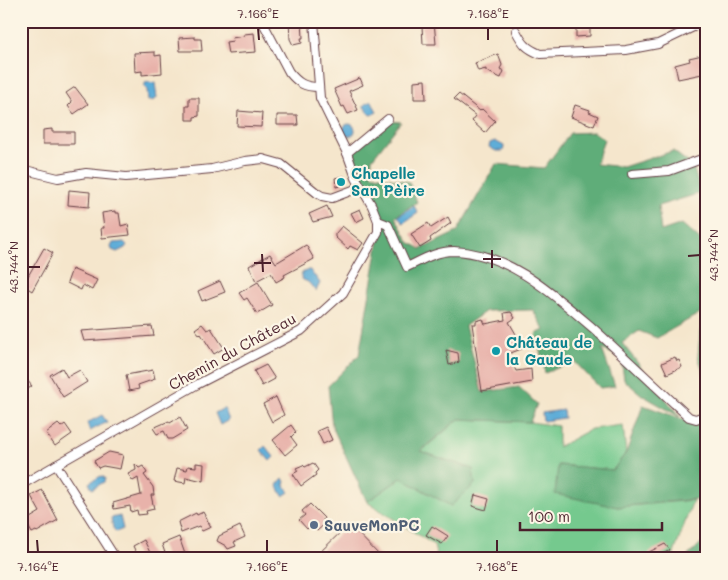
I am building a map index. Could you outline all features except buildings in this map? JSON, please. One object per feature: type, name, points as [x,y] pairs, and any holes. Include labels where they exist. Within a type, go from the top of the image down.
[{"type":"street","points":[[262,21],[289,72],[295,79],[302,85],[319,87]]},
{"type":"street","points":[[314,21],[322,105],[348,153],[361,187],[378,221],[388,226],[408,267],[435,253],[454,252],[485,257],[519,272],[558,299],[615,348],[689,417],[696,419],[701,417]]},
{"type":"street","points":[[516,31],[522,43],[540,54],[616,51],[658,44],[706,21]]},
{"type":"street","points":[[348,153],[388,119]]},
{"type":"street","points":[[632,174],[669,172],[707,157]]},
{"type":"street","points":[[21,169],[58,178],[86,173],[126,176],[212,169],[245,161],[263,159],[280,164],[317,193],[327,198],[332,198],[361,187]]},
{"type":"street","name":"Chemin du Château","points":[[21,485],[196,385],[301,331],[342,294],[378,232],[378,221]]},
{"type":"street","points":[[56,465],[116,559]]},
{"type":"green space","points":[[388,121],[401,122],[372,159],[371,174],[409,182],[417,202],[395,217],[409,242],[421,249],[457,232],[496,164],[544,168],[570,133],[594,132],[604,139],[596,164],[623,167],[673,151],[693,166],[701,193],[658,206],[661,231],[682,224],[707,246],[707,383],[698,356],[702,312],[657,338],[639,331],[622,343],[680,417],[642,395],[624,380],[621,358],[602,349],[615,386],[600,388],[574,361],[545,373],[536,334],[544,330],[533,310],[486,311],[465,326],[482,392],[519,387],[537,404],[530,422],[459,419],[420,451],[473,469],[475,484],[451,506],[401,478],[367,502],[332,426],[328,386],[359,355],[380,234],[379,206],[361,179],[351,152]]},
{"type":"green space","points":[[643,405],[699,425],[707,409],[707,498],[617,507],[555,494],[558,465],[613,470],[626,453]]},
{"type":"green space","points":[[459,419],[530,422],[558,426],[558,447],[591,429],[623,425],[626,453],[613,470],[558,465],[617,507],[693,500],[672,559],[437,559],[434,545],[367,502],[401,478],[451,506],[420,452]]},
{"type":"green space","points":[[707,537],[707,559],[683,559],[691,553]]},
{"type":"water","points":[[146,82],[155,83],[157,98],[155,100],[148,101],[147,90],[144,86]]},
{"type":"water","points":[[372,101],[377,112],[371,115],[364,107],[365,104]]},
{"type":"water","points":[[347,124],[351,124],[355,130],[351,136],[347,136],[343,132],[343,128]]},
{"type":"water","points":[[495,141],[504,146],[503,151],[496,151],[489,147],[490,143]]},
{"type":"water","points":[[414,206],[418,213],[403,223],[398,216]]},
{"type":"water","points":[[124,242],[127,245],[125,248],[117,252],[112,250],[113,243]]},
{"type":"water","points":[[308,270],[320,283],[316,291],[308,282],[301,279],[302,273]]},
{"type":"water","points":[[224,408],[229,420],[220,425],[215,413]]},
{"type":"water","points":[[563,410],[564,418],[543,421],[542,413]]},
{"type":"water","points":[[102,415],[107,422],[90,431],[87,423]]},
{"type":"water","points":[[265,446],[274,457],[270,461],[261,450]]},
{"type":"water","points":[[101,476],[105,478],[104,482],[92,489],[89,483]]},
{"type":"water","points":[[283,478],[289,492],[283,496],[277,485]]},
{"type":"water","points":[[120,516],[123,529],[116,532],[111,518]]},
{"type":"place","name":"Chapelle San Pèire","points":[[341,182]]},
{"type":"place","name":"Château de la Gaude","points":[[496,351]]},
{"type":"place","name":"SauveMonPC","points":[[314,525]]}]
